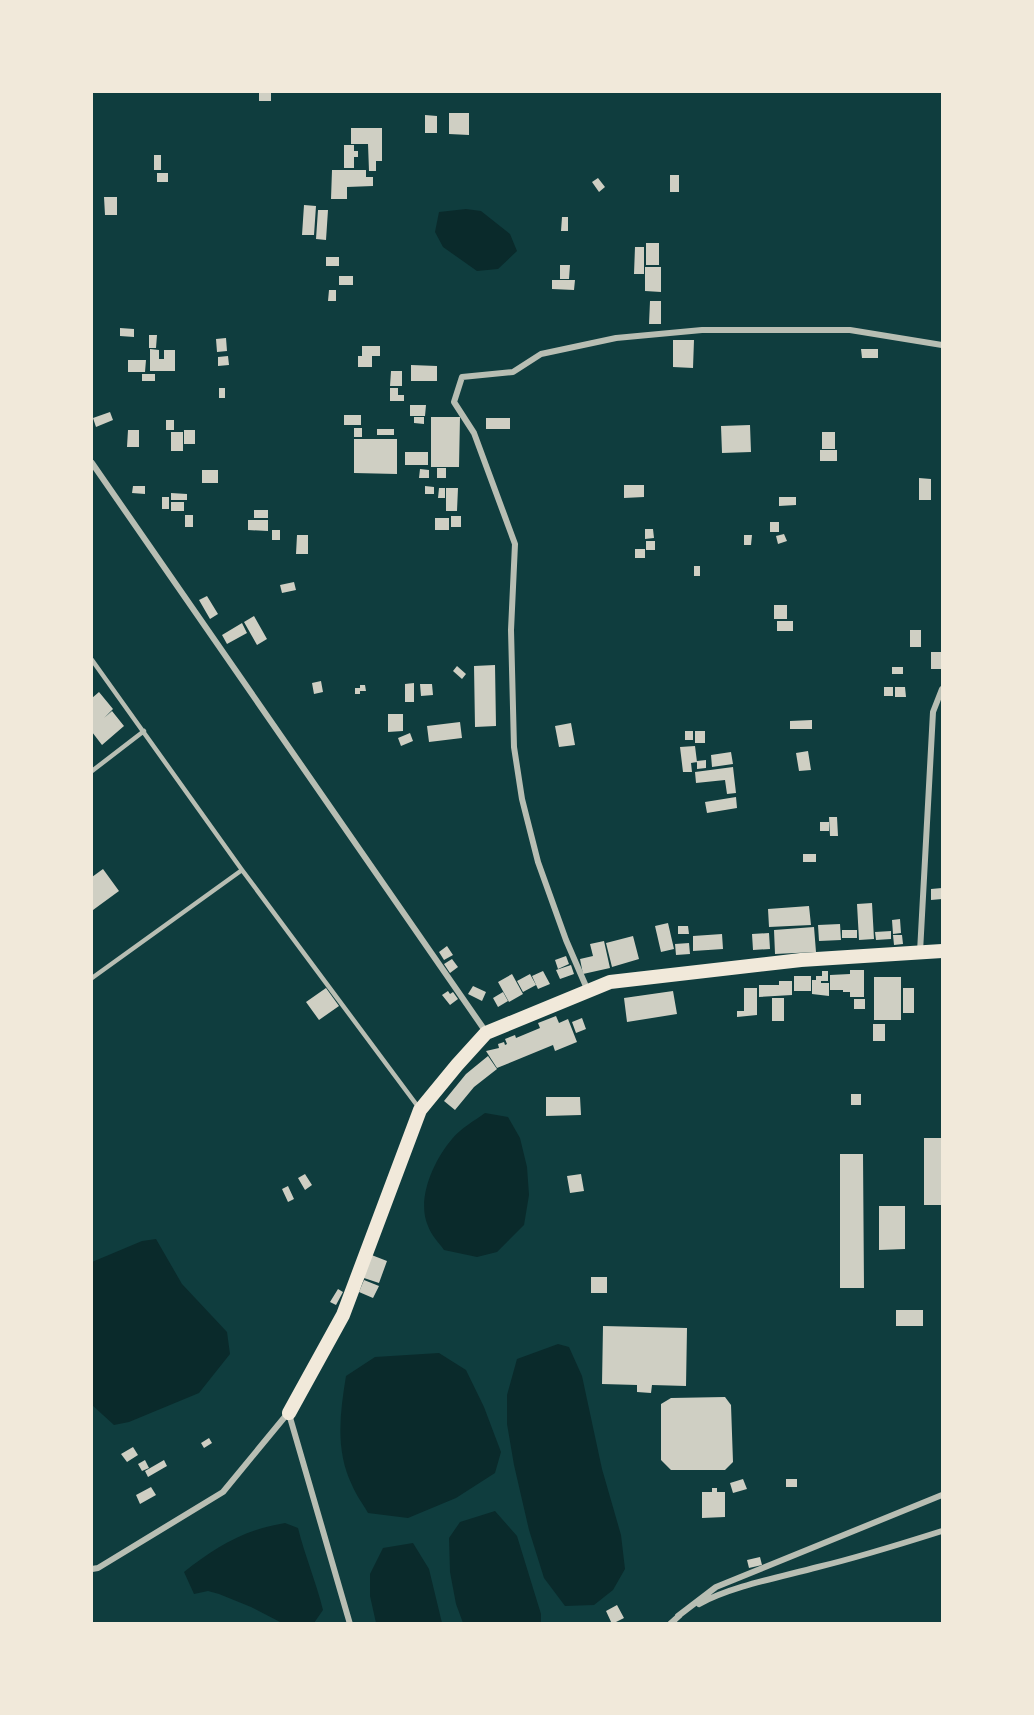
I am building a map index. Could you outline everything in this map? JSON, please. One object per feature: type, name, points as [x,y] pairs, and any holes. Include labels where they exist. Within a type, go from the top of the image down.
[{"type":"main road","points":[[289,1413],[343,1314],[420,1110],[486,1033],[610,982],[801,960],[942,951]]},
{"type":"street","points":[[588,991],[566,940],[538,862],[522,799],[514,747],[511,630],[515,544],[474,433],[454,402],[462,377],[513,372],[541,354],[616,338],[702,330],[850,330],[942,345]]},
{"type":"street","points":[[92,464],[486,1033]]},
{"type":"street","points":[[920,952],[933,712],[942,689]]},
{"type":"street","points":[[92,1569],[98,1568],[223,1492],[289,1413]]},
{"type":"street","points":[[289,1413],[350,1623]]},
{"type":"street","points":[[670,1623],[716,1587],[942,1495]]},
{"type":"street","points":[[678,1616],[708,1599],[763,1581],[869,1554],[942,1531]]},
{"type":"lane","points":[[92,660],[242,870],[420,1110]]},
{"type":"lane","points":[[92,771],[144,732]]},
{"type":"lane","points":[[92,978],[242,870]]},
{"type":"water","points":[[466,209],[481,211],[510,234],[517,251],[498,269],[477,271],[443,247],[435,232],[439,212]]},
{"type":"water","points":[[485,1113],[508,1117],[520,1138],[527,1167],[529,1195],[524,1225],[497,1252],[477,1257],[444,1250],[429,1229],[424,1204],[433,1169],[445,1148],[459,1131]]},
{"type":"water","points":[[156,1239],[182,1284],[227,1332],[230,1354],[199,1393],[129,1422],[114,1425],[92,1405],[92,1262],[142,1241]]},
{"type":"water","points":[[558,1344],[569,1347],[582,1376],[602,1469],[621,1535],[625,1569],[613,1590],[594,1605],[565,1606],[544,1578],[529,1530],[507,1424],[507,1395],[517,1359]]},
{"type":"water","points":[[439,1353],[466,1370],[484,1407],[501,1452],[495,1473],[456,1498],[408,1518],[368,1513],[354,1489],[343,1458],[340,1431],[346,1376],[375,1357]]},
{"type":"water","points":[[495,1511],[517,1536],[541,1614],[541,1623],[463,1623],[456,1604],[450,1572],[449,1538],[460,1522]]},
{"type":"water","points":[[285,1523],[298,1528],[323,1610],[314,1623],[282,1623],[219,1594],[208,1591],[194,1594],[184,1572],[207,1555],[243,1535]]},
{"type":"water","points":[[413,1543],[429,1569],[442,1623],[376,1623],[370,1596],[370,1574],[383,1548]]},
{"type":"building","points":[[259,92],[271,92],[271,101],[259,101]]},
{"type":"building","points":[[449,113],[469,113],[469,135],[449,134]]},
{"type":"building","points":[[425,115],[437,116],[437,133],[425,133]]},
{"type":"building","points":[[351,128],[382,128],[382,161],[376,161],[376,171],[369,171],[368,144],[351,144]]},
{"type":"building","points":[[344,145],[354,145],[354,151],[358,151],[358,157],[354,157],[354,168],[344,168]]},
{"type":"building","points":[[154,155],[161,155],[161,170],[154,170]]},
{"type":"building","points":[[332,170],[366,170],[366,177],[373,177],[373,186],[347,187],[347,199],[331,199]]},
{"type":"building","points":[[157,173],[168,173],[168,182],[157,182]]},
{"type":"building","points":[[670,175],[679,175],[679,192],[670,192]]},
{"type":"building","points":[[598,178],[605,187],[599,192],[592,182]]},
{"type":"building","points":[[104,197],[117,197],[117,215],[105,215]]},
{"type":"building","points":[[304,205],[316,206],[314,235],[302,235]]},
{"type":"building","points":[[318,210],[328,210],[326,240],[316,239]]},
{"type":"building","points":[[562,217],[568,217],[568,231],[561,231]]},
{"type":"building","points":[[646,243],[659,243],[659,265],[646,265]]},
{"type":"building","points":[[635,247],[644,247],[644,274],[634,274]]},
{"type":"building","points":[[326,257],[339,257],[339,266],[326,266]]},
{"type":"building","points":[[560,265],[570,265],[569,279],[560,279]]},
{"type":"building","points":[[645,267],[661,267],[661,292],[645,291]]},
{"type":"building","points":[[339,276],[353,276],[353,285],[339,285]]},
{"type":"building","points":[[552,280],[575,280],[574,290],[552,289]]},
{"type":"building","points":[[329,290],[336,290],[336,301],[328,301]]},
{"type":"building","points":[[650,301],[661,301],[661,324],[649,324]]},
{"type":"building","points":[[120,328],[134,329],[134,337],[120,336]]},
{"type":"building","points":[[149,335],[157,335],[156,348],[149,348]]},
{"type":"building","points":[[226,338],[227,351],[217,352],[216,339]]},
{"type":"building","points":[[673,340],[694,340],[693,368],[673,367]]},
{"type":"building","points":[[362,346],[380,346],[380,356],[372,356],[372,367],[358,367],[358,356],[362,356]]},
{"type":"building","points":[[150,349],[159,350],[159,359],[164,359],[164,350],[175,350],[175,371],[150,371]]},
{"type":"building","points":[[861,349],[878,349],[878,358],[862,358]]},
{"type":"building","points":[[228,356],[229,365],[218,366],[218,357]]},
{"type":"building","points":[[128,360],[146,360],[145,372],[128,372]]},
{"type":"building","points":[[411,365],[437,366],[437,381],[411,381]]},
{"type":"building","points":[[391,371],[402,371],[402,386],[390,386]]},
{"type":"building","points":[[142,374],[155,374],[155,381],[142,381]]},
{"type":"building","points":[[219,388],[225,388],[225,398],[219,398]]},
{"type":"building","points":[[390,388],[398,388],[398,395],[404,395],[404,401],[390,401]]},
{"type":"building","points":[[410,405],[426,405],[425,416],[410,416]]},
{"type":"building","points":[[110,412],[113,420],[96,427],[93,418]]},
{"type":"building","points":[[344,415],[361,415],[361,425],[344,425]]},
{"type":"building","points":[[414,417],[424,417],[424,424],[414,423]]},
{"type":"building","points":[[431,417],[460,417],[459,467],[431,467]]},
{"type":"building","points":[[486,418],[510,418],[510,429],[486,429]]},
{"type":"building","points":[[166,420],[174,420],[174,430],[166,430]]},
{"type":"building","points":[[750,425],[751,452],[722,453],[721,426]]},
{"type":"building","points":[[354,428],[362,428],[362,437],[354,437]]},
{"type":"building","points":[[377,429],[394,429],[394,435],[377,435]]},
{"type":"building","points":[[128,430],[139,430],[139,447],[127,447]]},
{"type":"building","points":[[184,430],[195,430],[195,444],[184,444]]},
{"type":"building","points":[[171,432],[183,432],[183,451],[171,451]]},
{"type":"building","points":[[822,432],[835,432],[835,449],[822,449]]},
{"type":"building","points":[[354,439],[397,439],[397,474],[354,473]]},
{"type":"building","points":[[820,450],[837,450],[837,461],[820,461]]},
{"type":"building","points":[[405,452],[428,452],[428,465],[405,465]]},
{"type":"building","points":[[437,468],[446,468],[446,478],[437,478]]},
{"type":"building","points":[[420,469],[429,470],[429,478],[419,478]]},
{"type":"building","points":[[202,470],[218,470],[218,483],[202,483]]},
{"type":"building","points":[[919,478],[931,479],[931,500],[919,500]]},
{"type":"building","points":[[624,485],[644,485],[644,497],[624,498]]},
{"type":"building","points":[[133,486],[145,486],[145,494],[132,493]]},
{"type":"building","points":[[425,486],[434,487],[434,494],[425,494]]},
{"type":"building","points":[[439,488],[445,488],[445,498],[438,498]]},
{"type":"building","points":[[446,488],[458,488],[457,511],[446,511]]},
{"type":"building","points":[[171,493],[187,494],[187,500],[171,500]]},
{"type":"building","points":[[162,497],[169,497],[169,509],[162,509]]},
{"type":"building","points":[[779,497],[796,497],[796,505],[779,506]]},
{"type":"building","points":[[171,502],[184,502],[184,511],[171,511]]},
{"type":"building","points":[[254,510],[268,510],[268,518],[254,518]]},
{"type":"building","points":[[185,515],[193,515],[193,527],[185,527]]},
{"type":"building","points":[[451,516],[461,516],[461,527],[451,527]]},
{"type":"building","points":[[435,518],[449,518],[449,530],[435,530]]},
{"type":"building","points":[[248,520],[268,520],[268,531],[248,530]]},
{"type":"building","points":[[770,522],[779,522],[779,532],[770,532]]},
{"type":"building","points":[[645,529],[653,529],[654,538],[645,539]]},
{"type":"building","points":[[272,530],[280,530],[280,540],[272,540]]},
{"type":"building","points":[[784,534],[787,541],[778,544],[776,536]]},
{"type":"building","points":[[297,535],[308,535],[308,554],[296,554]]},
{"type":"building","points":[[744,535],[752,535],[751,545],[744,545]]},
{"type":"building","points":[[646,541],[655,541],[655,550],[646,550]]},
{"type":"building","points":[[635,549],[645,549],[645,558],[635,558]]},
{"type":"building","points":[[694,566],[700,566],[700,576],[694,576]]},
{"type":"building","points":[[294,582],[296,590],[282,593],[280,585]]},
{"type":"building","points":[[207,596],[218,614],[210,619],[199,600]]},
{"type":"building","points":[[774,605],[787,605],[787,619],[774,619]]},
{"type":"building","points":[[254,616],[267,639],[257,645],[244,622]]},
{"type":"building","points":[[777,621],[793,621],[793,631],[777,631]]},
{"type":"building","points":[[242,623],[247,633],[227,644],[222,635]]},
{"type":"building","points":[[910,630],[921,630],[921,647],[910,647]]},
{"type":"building","points":[[931,652],[942,652],[942,669],[931,669]]},
{"type":"building","points":[[495,665],[496,726],[475,727],[474,666]]},
{"type":"building","points":[[457,666],[466,674],[462,679],[453,671]]},
{"type":"building","points":[[892,667],[903,667],[903,674],[892,674]]},
{"type":"building","points":[[321,681],[323,692],[314,694],[312,683]]},
{"type":"building","points":[[414,683],[414,702],[405,702],[405,684]]},
{"type":"building","points":[[420,684],[432,684],[433,695],[421,696]]},
{"type":"building","points":[[360,685],[365,685],[366,691],[355,694],[355,688],[360,688]]},
{"type":"building","points":[[884,687],[893,687],[893,696],[884,696]]},
{"type":"building","points":[[895,687],[905,687],[906,697],[895,697]]},
{"type":"building","points":[[99,692],[113,709],[104,718],[112,711],[124,726],[102,745],[92,732],[92,698]]},
{"type":"building","points":[[388,714],[403,714],[403,731],[388,732]]},
{"type":"building","points":[[812,720],[812,729],[790,729],[790,721]]},
{"type":"building","points":[[460,722],[462,738],[429,742],[427,726]]},
{"type":"building","points":[[571,723],[575,745],[559,747],[555,726]]},
{"type":"building","points":[[685,731],[693,731],[693,740],[685,740]]},
{"type":"building","points":[[695,731],[705,731],[705,743],[695,743]]},
{"type":"building","points":[[410,733],[413,741],[401,746],[398,738]]},
{"type":"building","points":[[695,746],[697,762],[691,763],[692,772],[683,772],[680,747]]},
{"type":"building","points":[[808,751],[811,770],[799,771],[796,753]]},
{"type":"building","points":[[731,752],[733,764],[712,767],[711,755]]},
{"type":"building","points":[[706,760],[706,768],[697,769],[697,761]]},
{"type":"building","points":[[733,767],[736,793],[727,794],[725,780],[696,783],[695,772]]},
{"type":"building","points":[[736,797],[737,808],[707,813],[705,802]]},
{"type":"building","points":[[829,817],[837,817],[838,836],[830,836]]},
{"type":"building","points":[[820,822],[829,822],[829,831],[820,831]]},
{"type":"building","points":[[803,854],[816,854],[816,862],[803,862]]},
{"type":"building","points":[[103,869],[119,891],[93,910],[92,877]]},
{"type":"building","points":[[942,888],[942,899],[931,900],[931,889]]},
{"type":"building","points":[[872,903],[874,939],[859,940],[857,904]]},
{"type":"building","points":[[809,906],[811,925],[769,927],[768,909]]},
{"type":"building","points":[[900,919],[901,933],[893,934],[892,920]]},
{"type":"building","points":[[668,923],[674,949],[661,952],[655,926]]},
{"type":"building","points":[[840,924],[841,940],[819,941],[818,925]]},
{"type":"building","points":[[678,926],[688,926],[689,934],[678,934]]},
{"type":"building","points":[[814,927],[816,952],[775,954],[774,930]]},
{"type":"building","points":[[842,930],[857,930],[857,938],[842,938]]},
{"type":"building","points":[[891,931],[891,939],[876,940],[875,932]]},
{"type":"building","points":[[769,933],[770,949],[753,950],[752,934]]},
{"type":"building","points":[[722,934],[723,949],[693,951],[693,936]]},
{"type":"building","points":[[893,935],[902,935],[903,944],[894,945]]},
{"type":"building","points":[[633,936],[639,959],[612,967],[606,943]]},
{"type":"building","points":[[604,941],[610,968],[583,974],[580,959],[593,956],[590,944]]},
{"type":"building","points":[[689,943],[690,954],[676,955],[675,944]]},
{"type":"building","points":[[447,946],[453,955],[444,960],[439,952]]},
{"type":"building","points":[[566,956],[569,964],[558,969],[555,960]]},
{"type":"building","points":[[452,959],[458,967],[450,973],[444,964]]},
{"type":"building","points":[[571,965],[574,974],[560,979],[556,970]]},
{"type":"building","points":[[850,970],[864,970],[864,997],[850,997],[850,992],[830,990],[830,975],[850,974]]},
{"type":"building","points":[[543,971],[550,984],[538,989],[532,976]]},
{"type":"building","points":[[822,971],[828,971],[828,981],[821,981],[821,983],[829,983],[829,996],[812,994],[812,980],[816,980],[816,976],[822,976]]},
{"type":"building","points":[[512,974],[523,994],[509,1002],[498,982]]},
{"type":"building","points":[[530,974],[536,985],[523,992],[517,981]]},
{"type":"building","points":[[794,976],[811,976],[811,991],[794,991]]},
{"type":"building","points":[[874,977],[901,977],[901,1020],[874,1020]]},
{"type":"building","points":[[779,981],[792,981],[792,995],[759,997],[759,985],[779,985]]},
{"type":"building","points":[[473,986],[486,992],[482,1001],[468,994]]},
{"type":"building","points":[[326,988],[339,1006],[319,1020],[306,1002]]},
{"type":"building","points":[[744,988],[757,988],[757,1015],[737,1017],[737,1011],[744,1011]]},
{"type":"building","points":[[903,988],[914,988],[914,1013],[903,1013]]},
{"type":"building","points":[[448,991],[450,994],[453,992],[458,999],[450,1005],[442,995]]},
{"type":"building","points":[[673,991],[677,1014],[627,1022],[624,998]]},
{"type":"building","points":[[503,992],[508,1001],[498,1007],[493,998]]},
{"type":"building","points":[[772,998],[784,998],[784,1021],[772,1021]]},
{"type":"building","points":[[854,999],[865,999],[865,1009],[854,1009]]},
{"type":"building","points":[[556,1016],[559,1023],[568,1019],[577,1042],[555,1051],[553,1045],[497,1068],[486,1051],[499,1048],[498,1044],[504,1042],[505,1045],[507,1044],[505,1039],[515,1035],[516,1038],[540,1028],[538,1023]]},
{"type":"building","points":[[582,1018],[586,1029],[576,1033],[572,1022]]},
{"type":"building","points":[[873,1024],[885,1024],[885,1041],[873,1041]]},
{"type":"building","points":[[488,1056],[497,1069],[474,1087],[455,1110],[444,1101],[466,1074]]},
{"type":"building","points":[[851,1094],[861,1094],[861,1105],[851,1105]]},
{"type":"building","points":[[546,1097],[580,1097],[581,1115],[546,1116]]},
{"type":"building","points":[[924,1138],[942,1138],[942,1205],[924,1205]]},
{"type":"building","points":[[840,1154],[863,1154],[864,1288],[840,1288]]},
{"type":"building","points":[[305,1174],[312,1185],[305,1190],[298,1178]]},
{"type":"building","points":[[581,1174],[584,1191],[570,1193],[567,1176]]},
{"type":"building","points":[[288,1186],[294,1199],[288,1202],[282,1189]]},
{"type":"building","points":[[879,1206],[905,1206],[905,1249],[879,1250]]},
{"type":"building","points":[[369,1254],[387,1261],[379,1283],[361,1277]]},
{"type":"building","points":[[591,1277],[607,1277],[607,1293],[591,1293]]},
{"type":"building","points":[[364,1280],[379,1286],[373,1298],[359,1292]]},
{"type":"building","points":[[338,1289],[343,1292],[336,1305],[330,1302]]},
{"type":"building","points":[[896,1310],[923,1310],[923,1326],[896,1326]]},
{"type":"building","points":[[603,1326],[687,1328],[686,1386],[652,1385],[651,1393],[637,1392],[637,1385],[602,1384]]},
{"type":"building","points":[[725,1397],[731,1405],[733,1462],[725,1470],[671,1470],[661,1460],[661,1404],[671,1398]]},
{"type":"building","points":[[209,1438],[212,1443],[204,1448],[201,1443]]},
{"type":"building","points":[[133,1447],[138,1455],[127,1462],[121,1454]]},
{"type":"building","points":[[145,1460],[149,1468],[142,1471],[138,1464]]},
{"type":"building","points":[[164,1460],[167,1466],[148,1477],[145,1471]]},
{"type":"building","points":[[743,1479],[747,1489],[733,1493],[730,1483]]},
{"type":"building","points":[[786,1479],[797,1479],[797,1487],[786,1487]]},
{"type":"building","points":[[151,1487],[156,1495],[140,1504],[136,1495]]},
{"type":"building","points":[[712,1488],[717,1488],[717,1492],[725,1492],[725,1517],[702,1518],[702,1492],[712,1492]]},
{"type":"building","points":[[760,1557],[762,1565],[749,1568],[747,1560]]},
{"type":"building","points":[[617,1605],[624,1618],[612,1624],[606,1611]]}]
